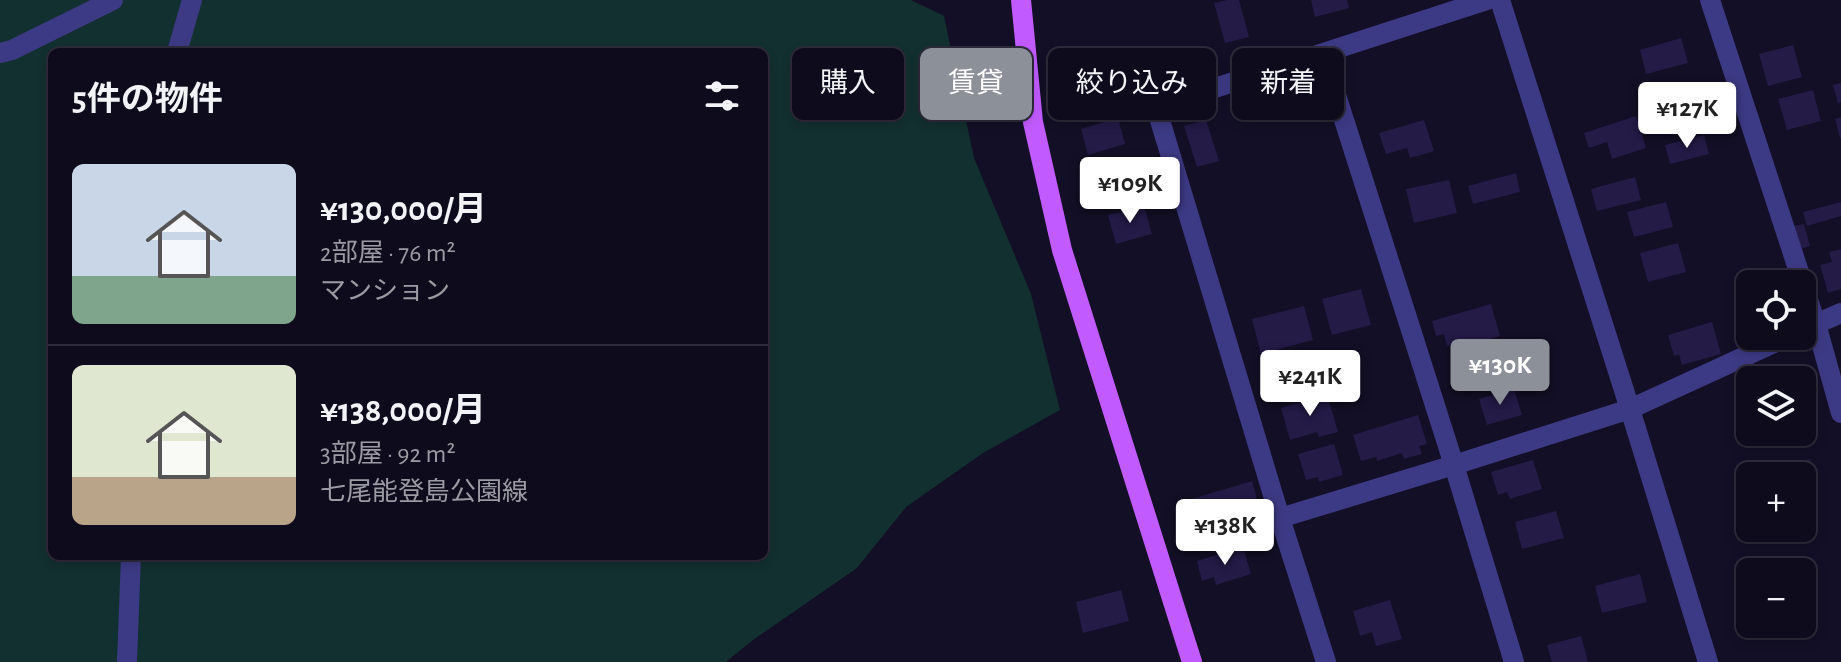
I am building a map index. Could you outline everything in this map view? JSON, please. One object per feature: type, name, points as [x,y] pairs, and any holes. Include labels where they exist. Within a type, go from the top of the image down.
[{"type":"main road","points":[[1021,0],[1033,122],[1062,250],[1192,662]]},
{"type":"street","points":[[0,53],[113,0]]},
{"type":"street","points":[[178,48],[192,0]]},
{"type":"street","points":[[1341,48],[1487,0]]},
{"type":"street","points":[[1500,0],[1708,662]]},
{"type":"street","points":[[1710,0],[1792,270]]},
{"type":"street","points":[[1232,83],[1156,107],[1326,662]]},
{"type":"street","points":[[1344,120],[1514,662]]},
{"type":"street","points":[[1816,324],[1841,313]]},
{"type":"street","points":[[1816,346],[1841,413]]},
{"type":"street","points":[[1280,518],[1630,409],[1759,350]]},
{"type":"street","points":[[127,662],[131,560]]},
{"type":"green space","points":[[0,0],[911,0],[944,16],[951,48],[920,48],[920,120],[966,120],[974,158],[1031,294],[1060,410],[983,453],[906,507],[857,568],[726,662],[0,662]]},
{"type":"building","points":[[1239,0],[1249,37],[1225,43],[1214,3]]},
{"type":"building","points":[[1311,0],[1347,0],[1349,8],[1315,17]]},
{"type":"building","points":[[1681,38],[1688,63],[1646,74],[1640,50]]},
{"type":"building","points":[[1793,45],[1802,77],[1768,86],[1759,54]]},
{"type":"building","points":[[1841,83],[1841,102],[1838,103],[1833,85]]},
{"type":"building","points":[[1813,90],[1821,121],[1787,130],[1778,99]]},
{"type":"building","points":[[1636,116],[1646,148],[1612,159],[1607,142],[1589,148],[1584,133]]},
{"type":"building","points":[[1841,117],[1841,138],[1840,138],[1835,119]]},
{"type":"building","points":[[1119,120],[1125,144],[1088,155],[1081,129]]},
{"type":"building","points":[[1206,120],[1219,161],[1197,167],[1184,126]]},
{"type":"building","points":[[1424,120],[1434,151],[1410,158],[1407,148],[1386,154],[1379,133]]},
{"type":"building","points":[[1704,135],[1709,154],[1670,164],[1665,145]]},
{"type":"building","points":[[1516,173],[1520,192],[1473,204],[1468,186]]},
{"type":"building","points":[[1635,177],[1641,200],[1597,211],[1591,189]]},
{"type":"building","points":[[1449,180],[1457,213],[1414,223],[1406,189]]},
{"type":"building","points":[[1666,202],[1673,227],[1634,237],[1627,212]]},
{"type":"building","points":[[1841,202],[1841,216],[1807,226],[1803,212]]},
{"type":"building","points":[[1144,206],[1152,234],[1116,244],[1108,215]]},
{"type":"building","points":[[1804,224],[1810,246],[1800,249],[1793,226]]},
{"type":"building","points":[[1678,243],[1686,272],[1648,282],[1640,253]]},
{"type":"building","points":[[1841,249],[1841,289],[1828,293],[1820,265],[1832,262],[1829,252]]},
{"type":"building","points":[[1361,289],[1371,325],[1332,335],[1322,299]]},
{"type":"building","points":[[1491,304],[1500,336],[1469,345],[1468,340],[1447,346],[1444,334],[1436,336],[1432,321]]},
{"type":"building","points":[[1304,306],[1313,340],[1261,354],[1252,319]]},
{"type":"building","points":[[1712,322],[1721,354],[1682,365],[1679,354],[1674,356],[1668,335]]},
{"type":"building","points":[[1514,389],[1522,415],[1487,425],[1479,399]]},
{"type":"building","points":[[1327,394],[1338,432],[1319,437],[1317,432],[1290,440],[1281,408]]},
{"type":"building","points":[[1418,415],[1427,444],[1419,446],[1422,454],[1404,459],[1402,453],[1377,461],[1376,457],[1361,461],[1353,435]]},
{"type":"building","points":[[1334,444],[1343,475],[1319,482],[1318,477],[1306,480],[1298,454]]},
{"type":"building","points":[[1533,460],[1542,489],[1510,499],[1507,492],[1498,495],[1491,472]]},
{"type":"building","points":[[1252,481],[1260,510],[1205,527],[1202,519],[1189,523],[1182,502]]},
{"type":"building","points":[[1556,511],[1564,538],[1522,549],[1515,522]]},
{"type":"building","points":[[1243,547],[1251,574],[1216,585],[1214,577],[1202,581],[1197,561]]},
{"type":"building","points":[[1640,574],[1647,602],[1602,613],[1595,586]]},
{"type":"building","points":[[1121,590],[1129,621],[1083,633],[1076,602]]},
{"type":"building","points":[[1390,600],[1402,639],[1376,646],[1372,632],[1360,636],[1353,611]]},
{"type":"building","points":[[1581,636],[1588,662],[1552,662],[1547,645]]}]
